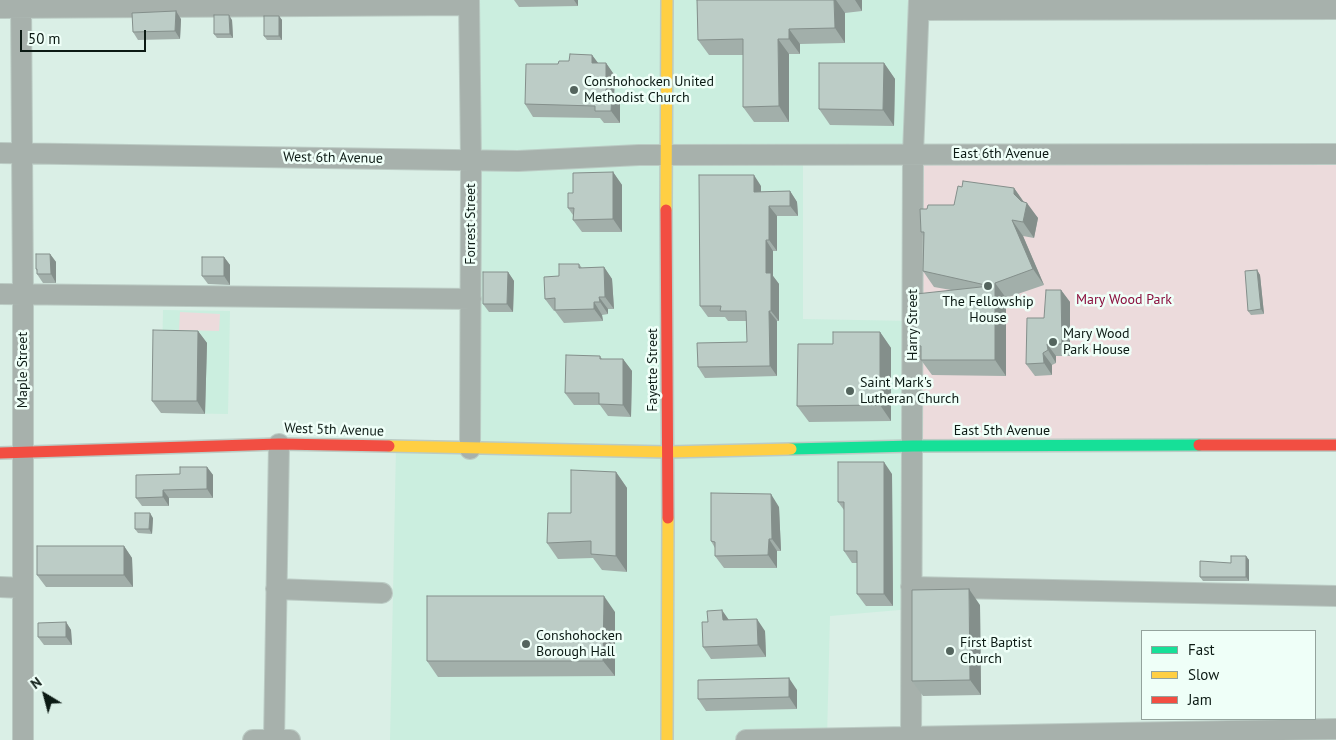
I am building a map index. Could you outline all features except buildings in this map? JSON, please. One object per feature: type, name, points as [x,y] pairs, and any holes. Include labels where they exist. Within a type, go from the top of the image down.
[{"type":"street","name":"Fayette Street","points":[[667,0],[667,740]]},
{"type":"street","points":[[0,8],[21,4],[469,3]]},
{"type":"street","name":"Forrest Street","points":[[469,3],[471,161],[470,449]]},
{"type":"street","name":"Maple Street","points":[[21,4],[23,740]]},
{"type":"street","points":[[919,5],[1336,9]]},
{"type":"street","name":"Harry Street","points":[[911,738],[910,587],[913,154],[919,5]]},
{"type":"street","name":"West 6th Avenue","points":[[0,153],[471,161],[667,155]]},
{"type":"street","name":"East 6th Avenue","points":[[667,155],[1336,154]]},
{"type":"street","points":[[0,294],[471,299]]},
{"type":"street","points":[[274,740],[278,444]]},
{"type":"street","name":"West 5th Avenue","points":[[0,453],[278,444],[470,449],[548,448],[668,452]]},
{"type":"street","name":"East 5th Avenue","points":[[668,452],[912,446],[1336,445]]},
{"type":"street","points":[[0,587],[23,588]]},
{"type":"street","points":[[910,587],[1336,596]]},
{"type":"street","points":[[276,589],[382,593]]},
{"type":"street","points":[[746,740],[1336,729]]},
{"type":"street","points":[[254,740],[290,740]]},
{"type":"shaded area","points":[[469,0],[919,0],[913,154],[803,155],[803,319],[913,321],[911,609],[830,616],[827,738],[807,740],[390,740],[396,447],[469,449]]},
{"type":"shaded area","points":[[163,310],[230,311],[228,414],[161,413]]},
{"type":"green space","name":"Mary Wood Park","points":[[913,154],[1336,154],[1336,445],[913,446]]},
{"type":"green space","points":[[180,312],[220,314],[219,331],[179,330]]},
{"type":"traffic: fast","points":[[791,449],[913,446],[1199,445]]},
{"type":"traffic: slow","points":[[666,210],[667,0]]},
{"type":"traffic: slow","points":[[389,446],[668,452],[791,449]]},
{"type":"traffic: slow","points":[[667,740],[668,518]]},
{"type":"traffic: jam","points":[[666,210],[668,518]]},
{"type":"traffic: jam","points":[[0,453],[279,444],[389,446]]},
{"type":"traffic: jam","points":[[1199,445],[1336,445]]},
{"type":"place","name":"Conshohocken United Methodist Church","points":[[574,90]]},
{"type":"place","name":"The Fellowship House","points":[[988,286]]},
{"type":"place","name":"Mary Wood Park House","points":[[1053,342]]},
{"type":"place","name":"Saint Mark's Lutheran Church","points":[[850,391]]},
{"type":"place","name":"Conshohocken Borough Hall","points":[[526,644]]},
{"type":"place","name":"First Baptist Church","points":[[950,651]]}]
